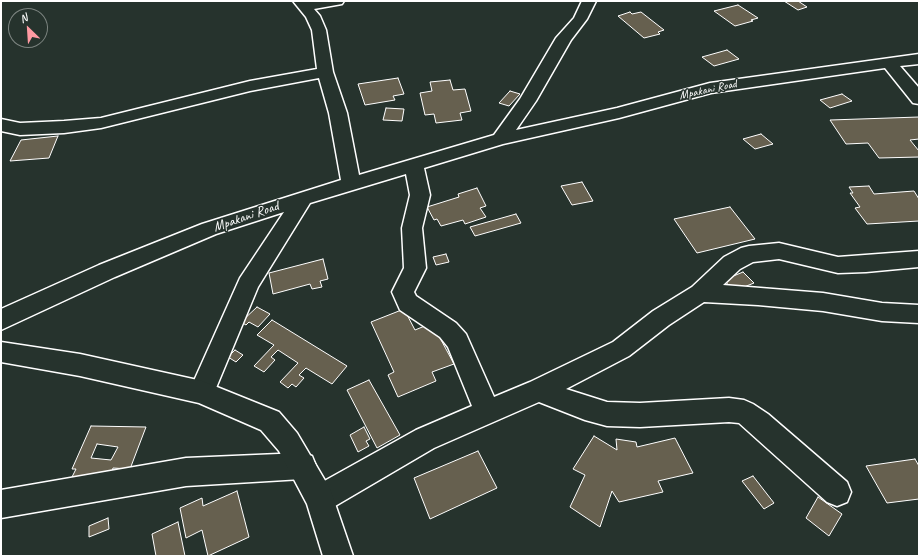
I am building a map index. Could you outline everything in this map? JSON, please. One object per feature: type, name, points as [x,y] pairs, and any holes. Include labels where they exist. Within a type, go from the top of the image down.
[{"type":"street","points":[[302,3],[337,1]]},
{"type":"street","points":[[500,139],[528,101],[564,38],[580,19],[589,1]]},
{"type":"street","points":[[302,3],[313,16],[319,30],[325,72],[338,113],[351,184]]},
{"type":"street","name":"Mpakani Road","points":[[1,320],[107,271],[209,229],[302,198],[500,139],[619,112],[710,88],[919,59]]},
{"type":"street","points":[[889,63],[919,99]]},
{"type":"street","points":[[1,125],[20,129],[64,127],[100,123],[250,86],[325,72]]},
{"type":"street","points":[[414,165],[420,195],[412,228],[415,268],[403,292],[408,303],[448,330],[458,341],[488,413]]},
{"type":"street","points":[[202,392],[248,284],[302,198]]},
{"type":"street","points":[[320,499],[425,439],[539,390],[621,349],[661,318],[700,293],[732,263],[749,254],[779,251],[838,265],[919,259]]},
{"type":"street","points":[[700,293],[816,301],[882,312],[919,314]]},
{"type":"street","points":[[1,352],[80,365],[202,392],[270,421],[288,442],[320,499],[338,556]]},
{"type":"street","points":[[539,390],[585,408],[607,414],[640,415],[729,410],[744,412],[759,422],[836,492]]},
{"type":"street","points":[[1,504],[186,472],[302,466]]},
{"type":"building","points":[[784,1],[798,1],[807,7],[798,10]]},
{"type":"building","points":[[738,5],[758,18],[735,26],[714,11]]},
{"type":"building","points":[[630,12],[632,14],[641,12],[664,30],[658,32],[660,34],[644,38],[618,16]]},
{"type":"building","points":[[727,50],[739,59],[714,66],[702,57]]},
{"type":"building","points":[[398,78],[404,94],[393,96],[395,100],[365,105],[358,84]]},
{"type":"building","points":[[450,80],[453,90],[465,89],[471,111],[460,113],[462,120],[436,123],[434,114],[425,115],[420,93],[432,91],[430,82]]},
{"type":"building","points":[[510,91],[520,94],[509,106],[499,103]]},
{"type":"building","points":[[842,94],[852,101],[830,108],[820,100]]},
{"type":"building","points":[[386,108],[404,109],[402,121],[383,120]]},
{"type":"building","points":[[919,117],[919,139],[910,140],[919,151],[919,157],[879,158],[868,143],[846,144],[830,120]]},
{"type":"building","points":[[761,134],[773,144],[755,149],[743,139]]},
{"type":"building","points":[[58,136],[49,158],[10,161],[21,140]]},
{"type":"building","points":[[582,182],[593,201],[572,205],[561,186]]},
{"type":"building","points":[[869,186],[874,194],[914,191],[919,199],[919,221],[867,224],[855,208],[860,207],[850,193],[853,193],[849,187]]},
{"type":"building","points":[[477,188],[486,206],[480,208],[486,217],[465,224],[463,220],[441,226],[437,219],[434,220],[427,207],[459,197],[458,194]]},
{"type":"building","points":[[730,207],[755,239],[697,253],[674,219]]},
{"type":"building","points":[[516,214],[521,223],[475,236],[470,227]]},
{"type":"building","points":[[446,254],[449,262],[436,265],[433,257]]},
{"type":"building","points":[[323,259],[328,279],[320,281],[322,287],[312,289],[310,284],[273,294],[269,273]]},
{"type":"building","points":[[743,272],[754,283],[734,291],[724,280]]},
{"type":"building","points":[[257,307],[270,314],[258,327],[249,322],[246,325],[241,322]]},
{"type":"building","points":[[404,309],[415,330],[432,323],[454,364],[432,372],[436,381],[398,397],[388,375],[394,372],[371,322]]},
{"type":"building","points":[[272,320],[347,366],[332,384],[306,368],[299,375],[304,378],[296,387],[292,384],[288,388],[280,382],[298,363],[278,350],[271,357],[275,360],[264,372],[254,366],[274,345],[257,335]]},
{"type":"building","points":[[235,350],[243,355],[236,362],[228,357]]},
{"type":"building","points":[[369,380],[400,435],[377,448],[347,390]]},
{"type":"building","points":[[91,426],[146,427],[130,469],[113,468],[110,478],[72,477],[76,469],[72,469]],"holes":[[[97,444],[118,447],[111,460],[91,458]]]},
{"type":"building","points":[[364,427],[370,439],[366,441],[369,446],[358,452],[350,435]]},
{"type":"building","points":[[594,436],[617,450],[616,439],[636,442],[637,447],[675,438],[693,473],[658,481],[663,492],[619,502],[612,491],[600,527],[570,507],[585,475],[573,469]]},
{"type":"building","points":[[478,451],[497,488],[430,519],[414,478]]},
{"type":"building","points":[[915,459],[919,466],[919,499],[887,503],[866,466]]},
{"type":"building","points":[[753,476],[774,503],[764,509],[742,481]]},
{"type":"building","points":[[237,491],[249,537],[208,556],[202,530],[186,538],[180,508],[202,498],[203,506]]},
{"type":"building","points":[[818,497],[842,514],[829,536],[806,518]]},
{"type":"building","points":[[108,518],[109,529],[89,537],[89,526]]},
{"type":"building","points":[[178,522],[185,556],[156,556],[152,534]]}]
